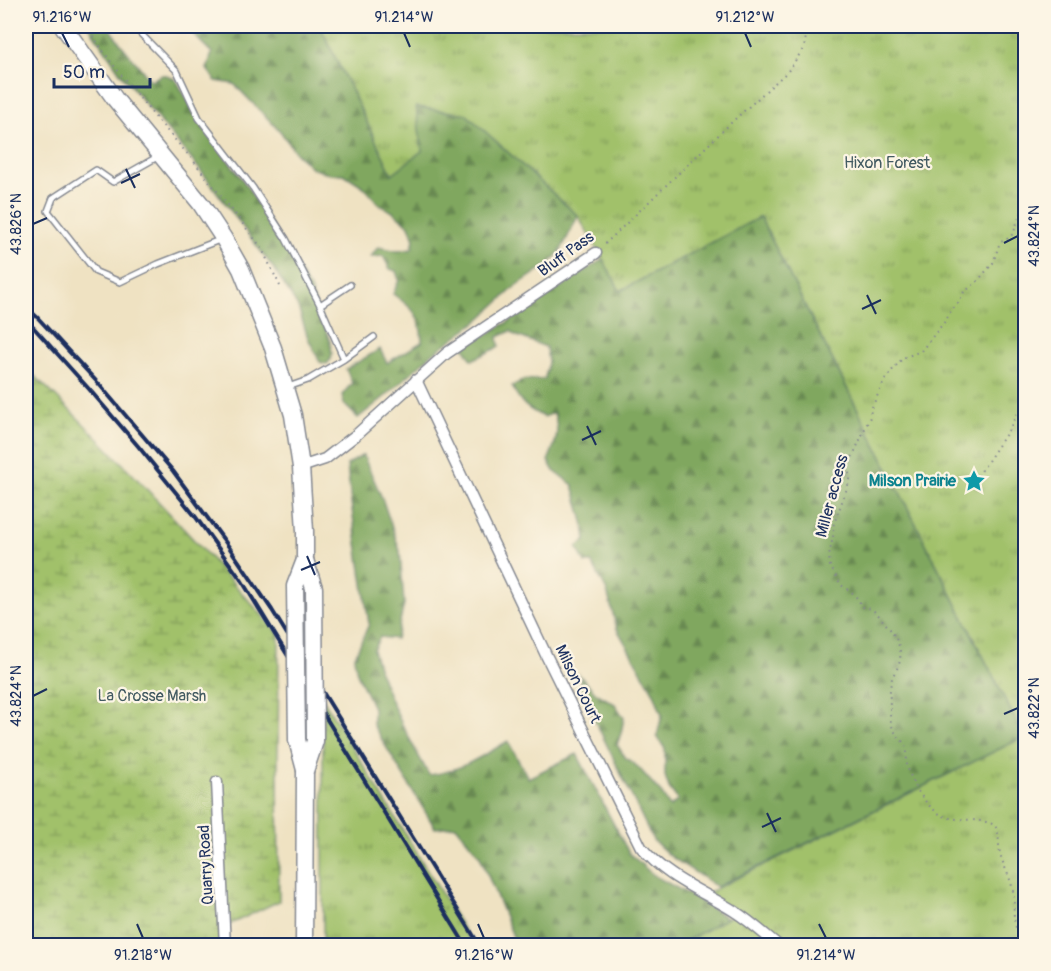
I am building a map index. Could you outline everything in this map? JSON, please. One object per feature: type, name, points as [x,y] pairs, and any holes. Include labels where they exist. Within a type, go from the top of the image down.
[{"type":"main road","points":[[63,26],[115,99],[201,204],[224,239],[241,269],[273,348],[293,415],[302,467],[305,560],[314,588],[315,741],[305,771],[304,945]]},
{"type":"street","name":"Bluff Pass","points":[[302,467],[325,459],[356,435],[447,353],[596,252]]},
{"type":"street","name":"Milson Court","points":[[416,380],[641,847],[651,860],[663,869],[737,913],[779,945]]},
{"type":"street","name":"Quarry Road","points":[[217,782],[225,945]]},
{"type":"lane","points":[[140,32],[177,71],[199,118],[253,188],[286,239],[320,305],[344,359]]},
{"type":"lane","points":[[160,155],[113,182],[96,170],[53,198],[48,211],[96,272],[120,282],[158,264],[224,239]]},
{"type":"lane","points":[[320,305],[350,285]]},
{"type":"lane","points":[[285,389],[309,380],[374,337]]},
{"type":"path","points":[[86,26],[111,62],[192,159],[261,247],[280,286]]},
{"type":"path","name":"Bluff Pass","points":[[596,252],[732,121],[788,71],[804,48],[807,31],[804,26]]},
{"type":"path","name":"Miller access","points":[[1026,208],[1020,213],[1016,231],[1009,240],[1000,242],[993,263],[976,283],[964,292],[946,320],[921,351],[903,358],[885,380],[871,408],[870,417],[848,467],[850,480],[833,526],[829,556],[830,566],[841,585],[854,594],[863,607],[871,608],[891,629],[898,641],[900,651],[898,666],[893,673],[891,684],[890,718],[895,733],[907,748],[907,766],[914,786],[936,812],[948,818],[987,822],[995,827],[1000,852],[1013,888],[1013,920],[1016,927],[1026,926]]},
{"type":"path","points":[[978,476],[1010,428],[1017,413],[1026,407]]},
{"type":"path","points":[[1026,779],[1022,786],[1021,802],[1026,810]]},
{"type":"green space","points":[[89,26],[109,26],[151,81],[163,75],[176,80],[202,125],[261,208],[310,289],[330,341],[332,353],[327,364],[320,362],[308,338],[298,307],[274,269],[205,176],[121,74]]},
{"type":"green space","points":[[185,26],[320,26],[392,174],[422,151],[416,107],[466,114],[578,216],[561,250],[549,264],[516,286],[479,320],[432,354],[358,418],[344,404],[342,395],[352,383],[346,369],[380,349],[387,363],[422,342],[420,325],[415,314],[393,294],[399,280],[396,271],[390,269],[383,256],[371,257],[378,247],[398,251],[412,249],[414,239],[409,225],[379,204],[364,187],[344,174],[330,174],[312,168],[234,84],[216,81],[207,69],[212,53]]},
{"type":"green space","name":"Hixon Forest","points":[[320,26],[1025,26],[1025,945],[679,945],[736,913],[705,894],[1024,737],[760,217],[620,291],[578,216],[422,151],[392,175]]},
{"type":"green space","points":[[760,217],[1024,737],[717,887],[670,856],[653,840],[583,696],[579,675],[596,693],[615,704],[624,718],[617,745],[625,757],[638,767],[662,794],[670,807],[678,800],[669,788],[665,776],[665,749],[657,736],[662,715],[654,693],[617,629],[607,591],[592,563],[585,563],[577,547],[586,540],[573,485],[554,471],[548,461],[556,437],[557,426],[554,413],[544,417],[533,411],[521,401],[512,386],[523,380],[545,379],[548,362],[546,347],[515,335],[511,331],[498,337],[499,347],[472,360],[464,347],[510,321],[603,259],[620,291]]},
{"type":"green space","name":"La Crosse Marsh","points":[[26,368],[124,465],[279,634],[279,901],[220,929],[220,945],[26,945]]},
{"type":"green space","points":[[363,455],[382,498],[400,551],[404,604],[396,639],[380,637],[373,650],[390,699],[429,775],[460,767],[508,741],[528,778],[577,754],[629,853],[653,875],[727,918],[679,945],[514,945],[514,939],[480,856],[456,826],[435,828],[373,725],[373,708],[357,673],[354,658],[369,624],[347,465]]},
{"type":"green space","points":[[323,699],[473,945],[323,945]]},
{"type":"railway","points":[[26,307],[98,383],[173,471],[229,547],[272,610],[480,946]]},
{"type":"railway","points":[[26,321],[138,446],[195,516],[242,581],[466,946]]},
{"type":"place","name":"Milson Prairie","points":[[974,481]]}]
